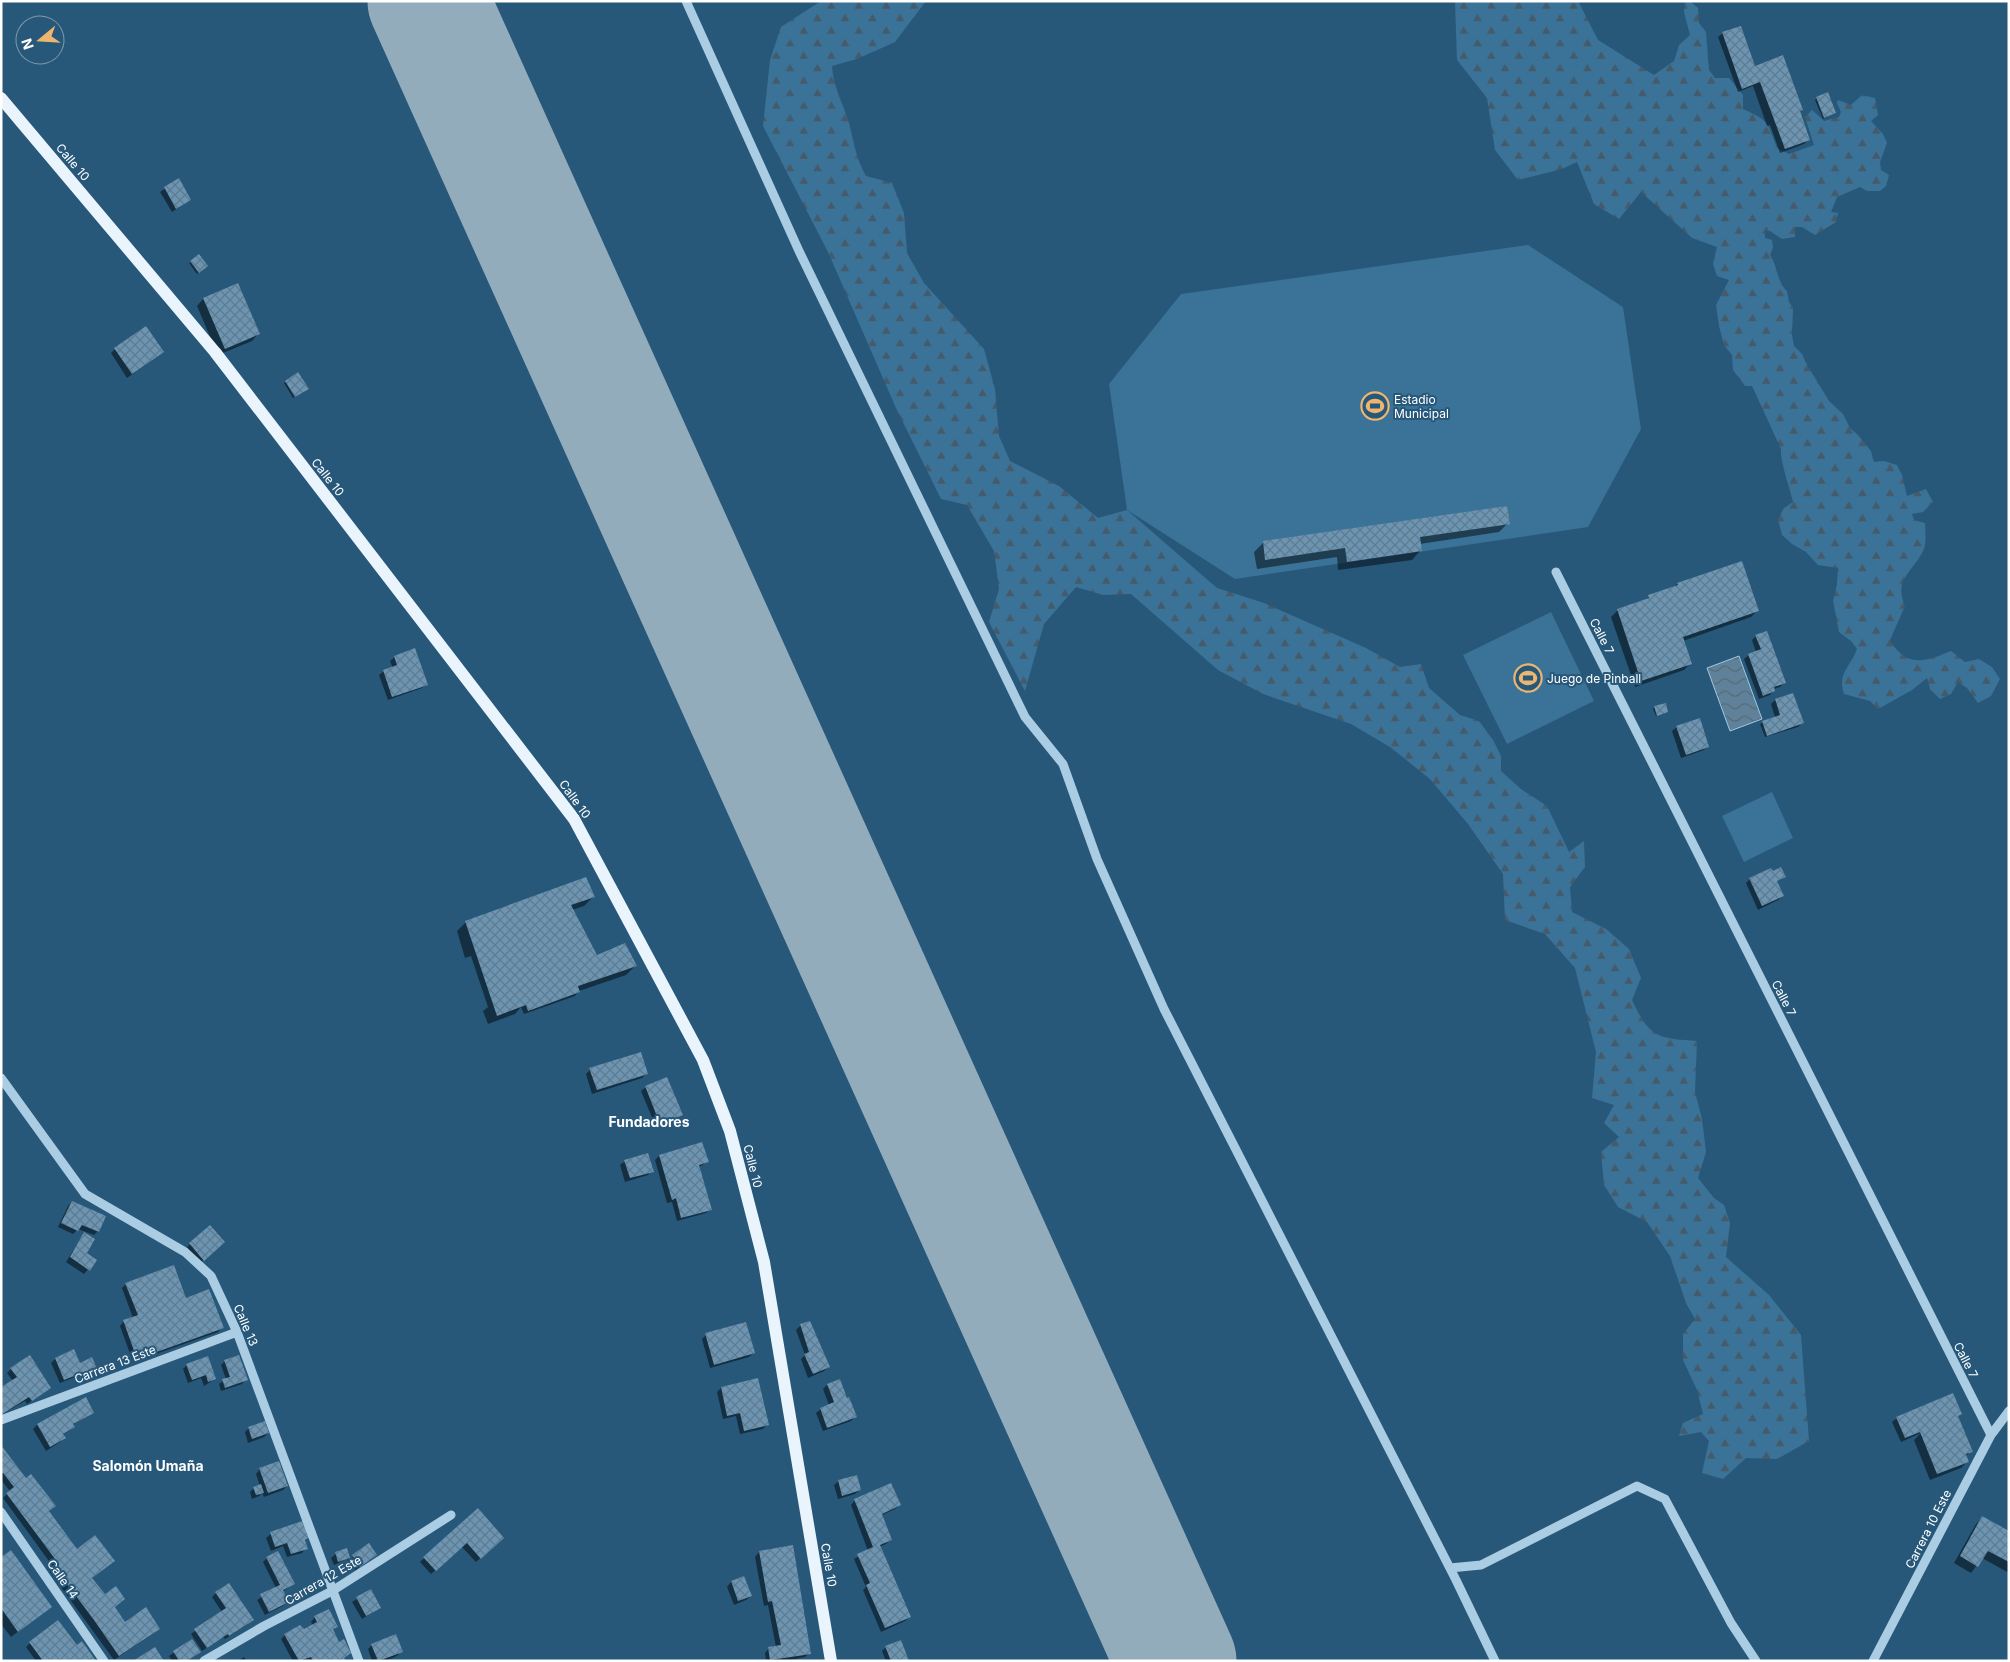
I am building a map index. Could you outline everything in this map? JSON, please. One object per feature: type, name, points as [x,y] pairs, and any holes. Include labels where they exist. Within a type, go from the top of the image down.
[{"type":"main road","name":"Calle 10","points":[[1,98],[215,352],[574,819],[698,1051],[730,1131],[764,1262],[831,1661]]},
{"type":"street","points":[[686,1],[799,251],[1025,717],[1063,764],[1097,859],[1164,1009],[1450,1568],[1495,1661]]},
{"type":"street","name":"Calle 7","points":[[1556,572],[1990,1436]]},
{"type":"street","name":"Calle 13","points":[[1,1078],[85,1194],[185,1252],[211,1276],[237,1332],[359,1661]]},
{"type":"street","name":"Carrera 13 Este","points":[[1,1420],[237,1332]]},
{"type":"street","name":"Carrera 10 Este","points":[[1873,1661],[1990,1436],[2009,1411]]},
{"type":"street","points":[[1450,1568],[1480,1565],[1637,1486],[1664,1499],[1731,1623],[1756,1661]]},
{"type":"street","name":"Calle 14","points":[[1,1512],[104,1661]]},
{"type":"street","name":"Carrera 12 Este","points":[[204,1661],[264,1626],[332,1591],[451,1515]]},
{"type":"green space","points":[[821,1],[926,1],[895,42],[857,59],[832,66],[833,74],[858,157],[866,176],[892,183],[904,213],[907,253],[924,283],[984,349],[995,389],[999,436],[1010,461],[1059,486],[1098,518],[1127,510],[1217,588],[1264,603],[1366,648],[1400,667],[1421,664],[1429,688],[1460,715],[1479,721],[1493,740],[1501,756],[1501,771],[1521,789],[1547,806],[1569,852],[1584,841],[1585,867],[1570,887],[1572,912],[1606,929],[1629,949],[1641,978],[1632,1000],[1638,1013],[1650,1029],[1663,1037],[1697,1041],[1695,1092],[1702,1119],[1706,1152],[1698,1178],[1714,1198],[1724,1205],[1730,1223],[1726,1257],[1769,1295],[1801,1335],[1809,1441],[1777,1459],[1746,1458],[1723,1479],[1702,1473],[1709,1441],[1701,1432],[1679,1436],[1683,1423],[1703,1414],[1697,1390],[1683,1360],[1683,1334],[1695,1319],[1686,1303],[1670,1256],[1647,1222],[1618,1207],[1604,1185],[1601,1152],[1619,1137],[1604,1123],[1614,1105],[1592,1098],[1596,1052],[1575,968],[1545,934],[1505,920],[1503,874],[1468,824],[1430,779],[1390,747],[1351,724],[1263,694],[1218,670],[1131,594],[1103,595],[1076,587],[1044,624],[1025,691],[989,622],[999,589],[994,551],[967,505],[941,499],[896,408],[828,252],[763,126],[770,60],[781,27]]},
{"type":"green space","points":[[1455,1],[1578,1],[1598,40],[1654,75],[1674,61],[1679,45],[1690,35],[1684,12],[1685,1],[1690,1],[1698,8],[1699,23],[1706,32],[1709,70],[1715,78],[1729,78],[1743,95],[1743,109],[1763,119],[1769,127],[1777,148],[1789,154],[1814,145],[1805,117],[1812,110],[1824,121],[1839,117],[1841,112],[1837,103],[1838,100],[1851,105],[1862,95],[1875,98],[1878,115],[1871,121],[1883,134],[1887,143],[1880,162],[1881,170],[1889,175],[1886,186],[1880,191],[1867,191],[1860,187],[1837,197],[1831,212],[1838,213],[1836,222],[1815,235],[1802,227],[1795,227],[1795,237],[1782,239],[1770,231],[1765,231],[1765,238],[1772,240],[1773,248],[1770,255],[1793,308],[1792,335],[1794,346],[1802,354],[1829,401],[1843,414],[1850,428],[1871,451],[1874,462],[1884,461],[1897,465],[1902,475],[1907,496],[1926,489],[1933,502],[1923,512],[1912,514],[1914,520],[1925,523],[1925,544],[1919,558],[1903,582],[1901,589],[1905,606],[1890,640],[1896,649],[1909,659],[1924,660],[1951,651],[1965,662],[1979,659],[1992,667],[2000,679],[1991,696],[1978,703],[1967,688],[1958,682],[1951,694],[1940,699],[1930,689],[1927,678],[1912,690],[1878,709],[1870,701],[1844,694],[1842,687],[1843,676],[1857,649],[1851,641],[1839,632],[1833,601],[1838,568],[1818,565],[1806,552],[1792,544],[1782,535],[1778,519],[1784,508],[1793,502],[1781,449],[1752,386],[1745,386],[1733,370],[1732,355],[1724,345],[1716,305],[1729,280],[1717,276],[1713,264],[1717,247],[1692,238],[1641,192],[1619,219],[1594,204],[1577,162],[1562,169],[1518,180],[1495,150],[1487,98],[1457,60]]},
{"type":"green space","name":"Estadio Municipal","points":[[1528,245],[1623,307],[1641,429],[1588,527],[1235,579],[1127,510],[1109,384],[1181,294]]},
{"type":"green space","name":"Juego de Pinball","points":[[1551,612],[1594,701],[1507,744],[1463,655]]},
{"type":"green space","points":[[1772,792],[1793,838],[1744,862],[1722,816]]},
{"type":"water","points":[[1739,656],[1762,719],[1730,731],[1707,668]]},
{"type":"building","points":[[1741,26],[1755,66],[1783,55],[1803,110],[1800,111],[1810,140],[1785,149],[1760,82],[1742,89],[1722,32]]},
{"type":"building","points":[[1828,92],[1836,113],[1824,118],[1816,97]]},
{"type":"building","points":[[179,178],[191,200],[176,209],[164,187]]},
{"type":"building","points":[[199,254],[208,266],[199,273],[190,261]]},
{"type":"building","points":[[238,283],[260,334],[225,349],[203,298]]},
{"type":"building","points":[[146,326],[164,352],[132,374],[114,348]]},
{"type":"building","points":[[298,372],[309,389],[295,397],[285,381]]},
{"type":"building","points":[[1507,506],[1510,524],[1420,537],[1422,551],[1347,562],[1345,548],[1265,560],[1263,541]]},
{"type":"building","points":[[1742,561],[1759,611],[1683,637],[1692,664],[1641,681],[1617,609],[1649,598],[1648,595],[1678,585],[1677,583]]},
{"type":"building","points":[[1767,631],[1786,683],[1774,687],[1775,691],[1763,696],[1748,654],[1761,649],[1755,635]]},
{"type":"building","points":[[415,648],[428,685],[392,697],[383,670],[397,665],[394,656]]},
{"type":"building","points":[[1793,693],[1804,723],[1767,736],[1762,721],[1780,715],[1775,699]]},
{"type":"building","points":[[1666,703],[1668,712],[1657,716],[1654,706]]},
{"type":"building","points":[[1700,718],[1709,747],[1686,755],[1676,726]]},
{"type":"building","points":[[1781,867],[1786,877],[1777,881],[1784,896],[1762,906],[1749,878],[1771,868],[1773,871]]},
{"type":"building","points":[[586,877],[595,897],[571,905],[597,955],[625,943],[637,966],[578,986],[580,992],[528,1011],[526,1005],[497,1016],[465,921]]},
{"type":"building","points":[[641,1052],[648,1074],[597,1090],[589,1068]]},
{"type":"building","points":[[667,1077],[683,1115],[660,1124],[645,1086]]},
{"type":"building","points":[[702,1142],[709,1162],[699,1165],[712,1210],[681,1218],[676,1198],[672,1200],[659,1155]]},
{"type":"building","points":[[648,1153],[654,1172],[630,1178],[624,1160]]},
{"type":"building","points":[[72,1201],[106,1216],[99,1232],[82,1225],[78,1231],[61,1223]]},
{"type":"building","points":[[210,1225],[225,1242],[204,1261],[189,1243]]},
{"type":"building","points":[[84,1232],[95,1239],[87,1253],[97,1260],[90,1271],[70,1257]]},
{"type":"building","points":[[174,1265],[186,1298],[209,1289],[224,1328],[137,1359],[123,1320],[138,1315],[125,1283]]},
{"type":"building","points":[[810,1321],[830,1367],[813,1374],[804,1354],[809,1352],[800,1324]]},
{"type":"building","points":[[746,1322],[755,1353],[714,1365],[705,1333]]},
{"type":"building","points":[[74,1349],[80,1363],[92,1357],[98,1371],[86,1376],[84,1372],[64,1380],[55,1358]]},
{"type":"building","points":[[30,1355],[51,1388],[32,1401],[29,1397],[1,1415],[1,1387],[17,1377],[10,1368]]},
{"type":"building","points":[[239,1355],[248,1380],[225,1388],[222,1379],[230,1377],[224,1360]]},
{"type":"building","points":[[208,1356],[216,1379],[208,1382],[206,1375],[192,1380],[186,1364]]},
{"type":"building","points":[[758,1378],[769,1425],[744,1431],[740,1413],[727,1416],[721,1387]]},
{"type":"building","points":[[840,1379],[857,1417],[827,1428],[820,1408],[834,1402],[827,1384]]},
{"type":"building","points":[[1953,1393],[1962,1414],[1958,1416],[1973,1452],[1966,1454],[1969,1462],[1937,1474],[1920,1432],[1905,1438],[1896,1417]]},
{"type":"building","points":[[86,1397],[94,1413],[73,1424],[75,1427],[63,1434],[66,1438],[50,1447],[37,1424]]},
{"type":"building","points":[[265,1421],[269,1433],[252,1439],[248,1427]]},
{"type":"building","points":[[1,1445],[26,1478],[31,1474],[56,1506],[49,1511],[77,1549],[95,1535],[115,1561],[92,1578],[105,1594],[116,1586],[125,1599],[115,1607],[125,1622],[146,1607],[160,1629],[119,1656],[54,1567],[58,1563],[6,1493],[14,1487],[3,1473],[1,1474]]},
{"type":"building","points":[[279,1461],[288,1486],[268,1493],[259,1468]]},
{"type":"building","points":[[857,1475],[861,1490],[842,1496],[838,1480]]},
{"type":"building","points":[[891,1483],[901,1505],[882,1514],[892,1540],[880,1545],[911,1617],[885,1628],[866,1585],[870,1583],[857,1554],[873,1547],[854,1499]]},
{"type":"building","points":[[261,1484],[264,1493],[256,1495],[253,1487]]},
{"type":"building","points":[[478,1508],[504,1538],[481,1559],[467,1543],[436,1571],[423,1557]]},
{"type":"building","points":[[1982,1516],[2009,1531],[2009,1562],[1988,1551],[1978,1567],[1960,1556]]},
{"type":"building","points":[[305,1520],[311,1537],[305,1540],[308,1549],[291,1554],[287,1543],[275,1547],[270,1532]]},
{"type":"building","points":[[369,1543],[377,1555],[360,1567],[352,1555]]},
{"type":"building","points":[[793,1545],[811,1654],[770,1660],[768,1647],[781,1645],[772,1601],[768,1602],[759,1551]]},
{"type":"building","points":[[347,1548],[350,1558],[338,1562],[335,1552]]},
{"type":"building","points":[[11,1550],[52,1607],[18,1632],[1,1608],[1,1557]]},
{"type":"building","points":[[278,1551],[295,1584],[283,1590],[289,1602],[269,1612],[260,1594],[280,1585],[266,1557]]},
{"type":"building","points":[[744,1576],[752,1596],[738,1601],[731,1581]]},
{"type":"building","points":[[229,1583],[254,1620],[207,1648],[194,1629],[226,1608],[215,1592]]},
{"type":"building","points":[[371,1589],[381,1608],[366,1616],[356,1597]]},
{"type":"building","points":[[329,1609],[338,1627],[333,1629],[339,1642],[344,1639],[351,1653],[344,1658],[346,1661],[313,1661],[311,1657],[299,1661],[284,1634],[300,1625],[304,1629],[317,1622],[314,1616]]},
{"type":"building","points":[[58,1620],[77,1645],[82,1641],[96,1661],[43,1661],[29,1642]]},
{"type":"building","points":[[396,1634],[403,1652],[378,1661],[371,1644]]},
{"type":"building","points":[[192,1639],[201,1652],[187,1661],[179,1661],[173,1651]]},
{"type":"building","points":[[901,1640],[909,1661],[891,1661],[885,1646]]},
{"type":"building","points":[[155,1647],[164,1661],[133,1661]]},
{"type":"runway","points":[[428,1],[1176,1661]]},
{"type":"place","name":"Estadio Municipal","points":[[1375,406]]},
{"type":"place","name":"Juego de Pinball","points":[[1528,678]]},
{"type":"district","name":"Fundadores","points":[[649,1121]]},
{"type":"district","name":"Salomón Umaña","points":[[148,1465]]}]
